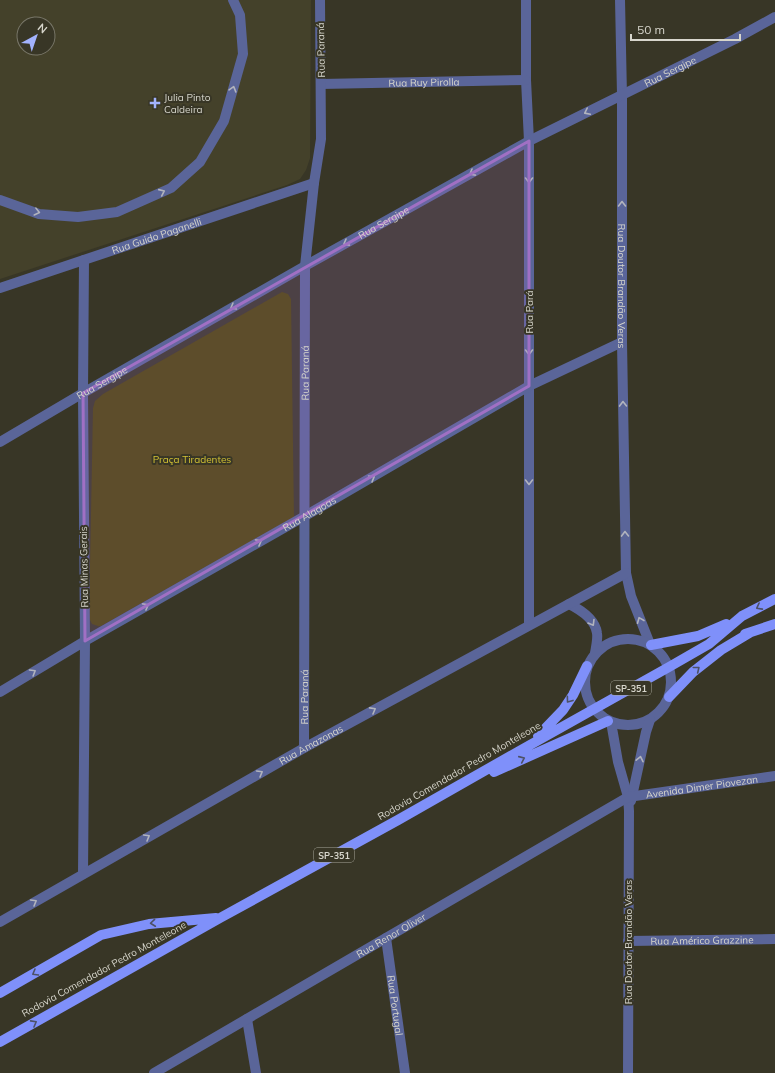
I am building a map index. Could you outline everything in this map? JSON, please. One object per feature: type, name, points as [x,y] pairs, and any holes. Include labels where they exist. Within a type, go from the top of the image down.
[{"type":"main road","name":"Rodovia Comendador Pedro Monteleone","points":[[0,1042],[669,667],[709,644],[742,616],[775,599]]},
{"type":"main road","points":[[650,645],[698,636],[721,627],[742,616]]},
{"type":"main road","name":"Rodovia Comendador Pedro Monteleone","points":[[709,644],[775,624]]},
{"type":"main road","points":[[669,697],[694,672],[721,650],[751,632]]},
{"type":"main road","points":[[521,750],[540,734],[562,710],[573,695],[587,666]]},
{"type":"main road","points":[[448,792],[609,721]]},
{"type":"main road","name":"Rodovia Comendador Pedro Monteleone","points":[[0,993],[101,935],[149,924],[220,918]]},
{"type":"street","points":[[0,200],[39,214],[78,217],[117,212],[170,188],[200,162],[224,121],[243,54],[240,15],[233,0]]},
{"type":"street","name":"Rua Paraná","points":[[304,748],[305,266],[314,183],[321,139],[320,0]]},
{"type":"street","name":"Rua Pará","points":[[526,0],[526,80],[529,141],[529,625]]},
{"type":"street","name":"Rua Doutor Brandão Veras","points":[[620,0],[622,95],[622,342],[626,573],[631,596],[650,645]]},
{"type":"street","name":"Rua Sergipe","points":[[0,442],[305,266],[529,141],[735,39],[775,17]]},
{"type":"street","name":"Rua Ruy Pirolla","points":[[321,84],[526,80]]},
{"type":"street","name":"Rua Guido Paganelli","points":[[0,288],[314,183]]},
{"type":"street","name":"Rua Minas Gerais","points":[[83,874],[85,641],[83,393],[84,260]]},
{"type":"street","name":"Rua Alagoas","points":[[0,692],[85,641],[529,386],[622,342]]},
{"type":"street","name":"Rua Amazonas","points":[[0,922],[304,748],[626,573]]},
{"type":"street","points":[[569,604],[583,611],[592,623],[597,633],[595,653]]},
{"type":"street","points":[[621,639],[636,639],[650,645],[661,654],[669,667],[672,677],[672,687],[669,697],[662,710],[650,720],[636,725],[622,725],[609,721],[600,716],[593,709],[586,695],[584,680],[587,666],[595,653],[607,644],[621,639]]},
{"type":"street","name":"Rua Doutor Brandão Veras","points":[[628,1073],[629,811],[630,797],[650,720]]},
{"type":"street","points":[[609,721],[618,762],[630,797]]},
{"type":"street","name":"Avenida Dimer Piovezan","points":[[630,797],[775,776]]},
{"type":"street","name":"Rua Renor Oliver","points":[[154,1073],[630,797]]},
{"type":"street","name":"Rua Portugal","points":[[386,938],[405,1073]]},
{"type":"street","name":"Rua Américo Grazzine","points":[[628,941],[775,939]]},
{"type":"street","points":[[247,1020],[256,1073]]},
{"type":"highlighted area","points":[[529,141],[529,386],[85,641],[83,393]]},
{"type":"shaded area","name":"Julia Pinto Caldeira","points":[[0,0],[311,0],[310,158],[306,170],[300,179],[287,185],[0,279]]},
{"type":"green space","name":"Praça Tiradentes","points":[[282,292],[288,294],[291,299],[294,517],[101,626],[92,624],[89,618],[93,408],[95,401],[103,394]]},
{"type":"place","name":"Julia Pinto Caldeira","points":[[155,103]]}]
